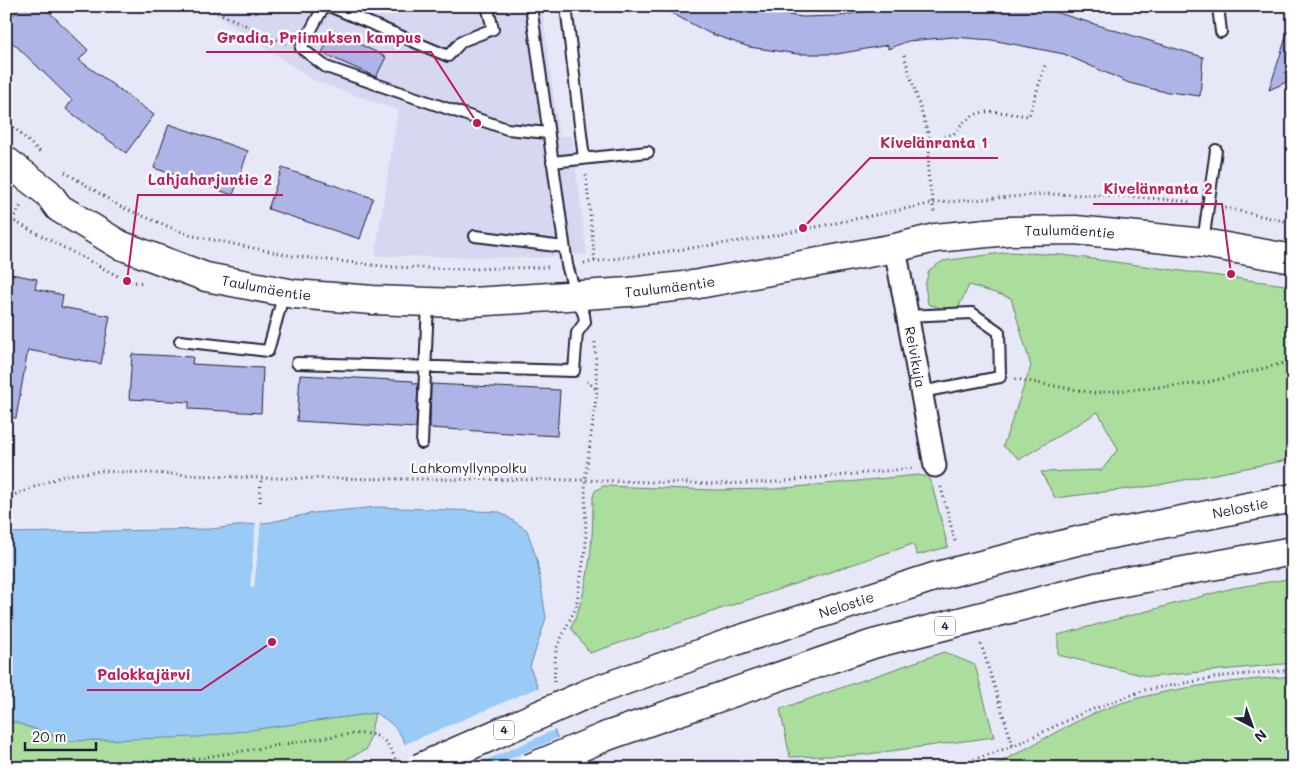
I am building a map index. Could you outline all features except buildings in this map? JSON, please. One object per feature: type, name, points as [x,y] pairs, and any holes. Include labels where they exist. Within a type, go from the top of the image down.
[{"type":"main road","name":"Taulumäentie","points":[[6,161],[48,193],[59,208],[120,245],[197,274],[284,292],[374,300],[456,303],[576,296],[693,285],[895,248],[936,238],[1017,231],[1076,230],[1203,243],[1293,260]]},
{"type":"main road","name":"Taulumäentie","points":[[6,181],[40,208],[59,208]]},
{"type":"main road","name":"Nelostie","points":[[419,768],[589,693],[738,640],[937,576],[1081,540],[1293,498]]},
{"type":"main road","name":"4","points":[[530,768],[607,736],[874,644],[1096,587],[1293,551]]},
{"type":"street","name":"Reivikuja","points":[[895,248],[935,466]]},
{"type":"lane","points":[[324,6],[300,48],[326,68],[507,129],[548,133]]},
{"type":"lane","points":[[329,6],[448,56],[462,42],[493,29],[487,6]]},
{"type":"lane","points":[[297,363],[574,371],[577,333],[584,322],[584,315],[567,265],[531,6]]},
{"type":"lane","points":[[566,6],[584,159]]},
{"type":"lane","points":[[1218,6],[1221,32]]},
{"type":"lane","points":[[1203,243],[1216,150]]},
{"type":"lane","points":[[552,162],[648,152]]},
{"type":"lane","points":[[475,236],[564,247]]},
{"type":"lane","points":[[180,340],[268,351],[284,292]]},
{"type":"lane","points":[[422,443],[428,302]]},
{"type":"lane","points":[[908,316],[972,313],[999,332],[1000,377],[921,392]]},
{"type":"path","points":[[204,6],[307,53]]},
{"type":"path","points":[[904,55],[930,140],[928,173],[934,203]]},
{"type":"path","points":[[930,140],[954,134],[971,115],[988,111],[1029,116],[1046,62]]},
{"type":"path","points":[[6,120],[45,157]]},
{"type":"path","points":[[584,159],[595,262]]},
{"type":"path","points":[[59,168],[121,207],[188,234],[293,256],[391,267],[462,270],[595,262],[762,238],[934,203],[1048,194],[1127,196],[1208,204],[1293,223]]},
{"type":"path","points":[[557,688],[554,680],[556,649],[576,607],[586,545],[585,480],[597,391],[595,336]]},
{"type":"path","points":[[1000,377],[1094,393],[1204,383],[1293,361]]},
{"type":"path","points":[[935,466],[956,545]]},
{"type":"path","name":"Lahkomyllynpolku","points":[[6,498],[65,475],[102,471],[154,475],[261,478],[585,480],[716,484],[776,482],[935,466]]},
{"type":"path","points":[[260,502],[261,478]]},
{"type":"path","points":[[981,644],[1013,746]]},
{"type":"path","points":[[950,768],[1013,746],[1083,713],[1145,690],[1225,676],[1293,670]]},
{"type":"path","points":[[139,768],[340,735],[365,733],[378,736],[390,744],[399,768]]},
{"type":"path","points":[[6,762],[29,768]]},
{"type":"shaded area","points":[[203,6],[542,6],[559,136],[572,136],[587,254],[536,258],[375,256],[398,110],[315,81]]},
{"type":"green space","points":[[1009,252],[1063,255],[1293,286],[1293,459],[1153,486],[1055,498],[1041,472],[1102,470],[1118,449],[1098,412],[1020,459],[1003,446],[1031,366],[1011,298],[969,285],[956,313],[928,304],[925,286],[929,270],[943,261]]},
{"type":"green space","points":[[918,475],[928,477],[932,485],[948,547],[917,555],[913,544],[590,653],[571,628],[582,596],[589,564],[593,497],[595,491],[603,486],[716,490],[775,489]]},
{"type":"green space","points":[[1293,578],[1293,663],[1150,677],[1058,655],[1058,635],[1233,588]]},
{"type":"green space","points":[[944,652],[975,665],[994,737],[861,755],[790,757],[780,709]]},
{"type":"green space","points":[[1293,676],[1293,768],[989,768],[1084,718],[1133,700],[1186,688]]},
{"type":"green space","points":[[375,713],[367,749],[329,768],[6,768],[6,719],[68,741],[197,736]]},
{"type":"water","points":[[378,507],[500,512],[527,530],[537,560],[546,618],[530,667],[569,768],[415,768],[405,742],[397,729],[375,713],[199,737],[68,741],[6,719],[6,533],[211,529],[271,522],[313,513]]},
{"type":"pier","points":[[256,521],[261,521],[254,588],[250,587]]},
{"type":"pier","points":[[540,687],[557,729],[468,768],[412,768],[403,745]]},
{"type":"pier","points":[[560,737],[572,768],[489,768]]},
{"type":"place","name":"Gradia, Priimuksen kampus","points":[[477,123]]},
{"type":"place","name":"Kivelänranta 1","points":[[803,228]]},
{"type":"place","name":"Kivelänranta 2","points":[[1231,274]]},
{"type":"place","name":"Lahjaharjuntie 2","points":[[127,281]]},
{"type":"place","name":"Palokkajärvi","points":[[272,642]]}]
